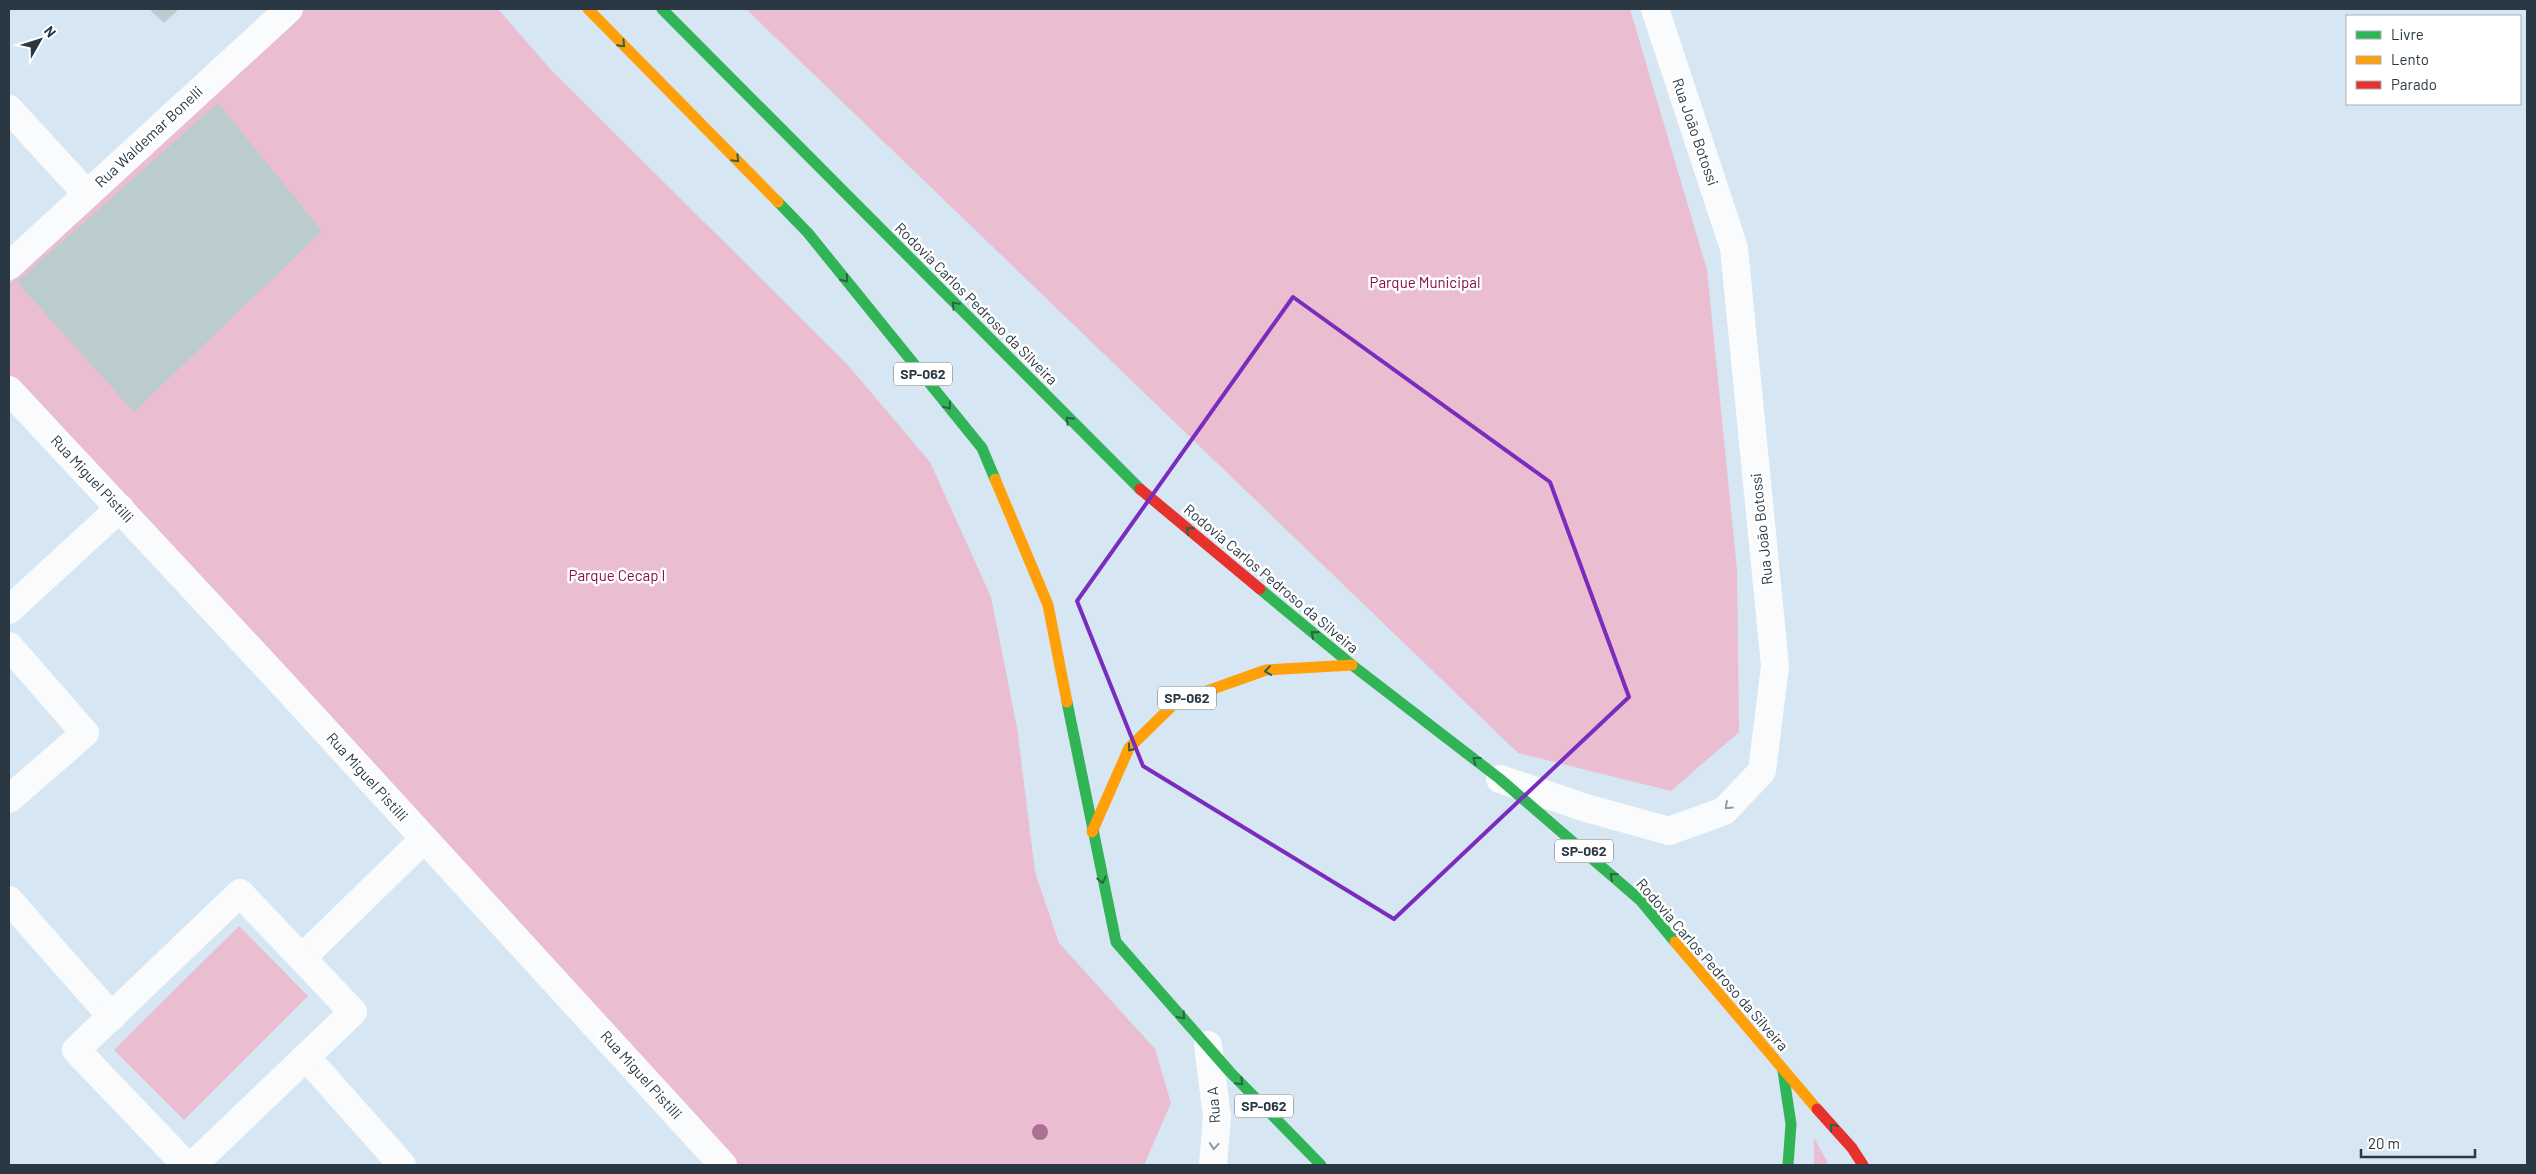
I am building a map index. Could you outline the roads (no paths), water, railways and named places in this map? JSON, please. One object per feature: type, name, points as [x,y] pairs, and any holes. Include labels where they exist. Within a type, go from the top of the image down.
[{"type":"main road","name":"SP-062","points":[[588,9],[808,233],[982,448],[1048,604],[1092,832],[1116,942],[1208,1046],[1321,1165]]},
{"type":"main road","name":"Rodovia Carlos Pedroso da Silveira","points":[[662,9],[1127,478],[1352,665],[1500,778],[1640,900],[1783,1071],[1852,1148],[1863,1165]]},
{"type":"main road","name":"SP-062","points":[[1092,832],[1130,748],[1176,702],[1266,670],[1352,665]]},
{"type":"main road","points":[[1783,1071],[1791,1124],[1788,1165]]},
{"type":"street","name":"Rua Waldemar Bonelli","points":[[9,266],[289,9]]},
{"type":"street","name":"Rua João Botossi","points":[[1500,778],[1586,808],[1669,831],[1724,811],[1762,771],[1775,666],[1734,248],[1655,9]]},
{"type":"street","points":[[9,109],[87,194]]},
{"type":"street","name":"Rua Miguel Pistilli","points":[[9,390],[120,508],[723,1165]]},
{"type":"street","points":[[9,610],[120,508]]},
{"type":"street","points":[[9,646],[85,733],[9,799]]},
{"type":"street","points":[[302,958],[424,839]]},
{"type":"street","points":[[186,1165],[76,1050],[240,893],[353,1012],[193,1165]]},
{"type":"street","points":[[9,900],[112,1017]]},
{"type":"street","name":"Rua A","points":[[1208,1046],[1217,1117],[1213,1165]]},
{"type":"street","points":[[306,1057],[402,1165]]},
{"type":"park label","name":"Parque Municipal","points":[[1425,283]]},
{"type":"park label","name":"Parque Cecap I","points":[[617,576]]}]
